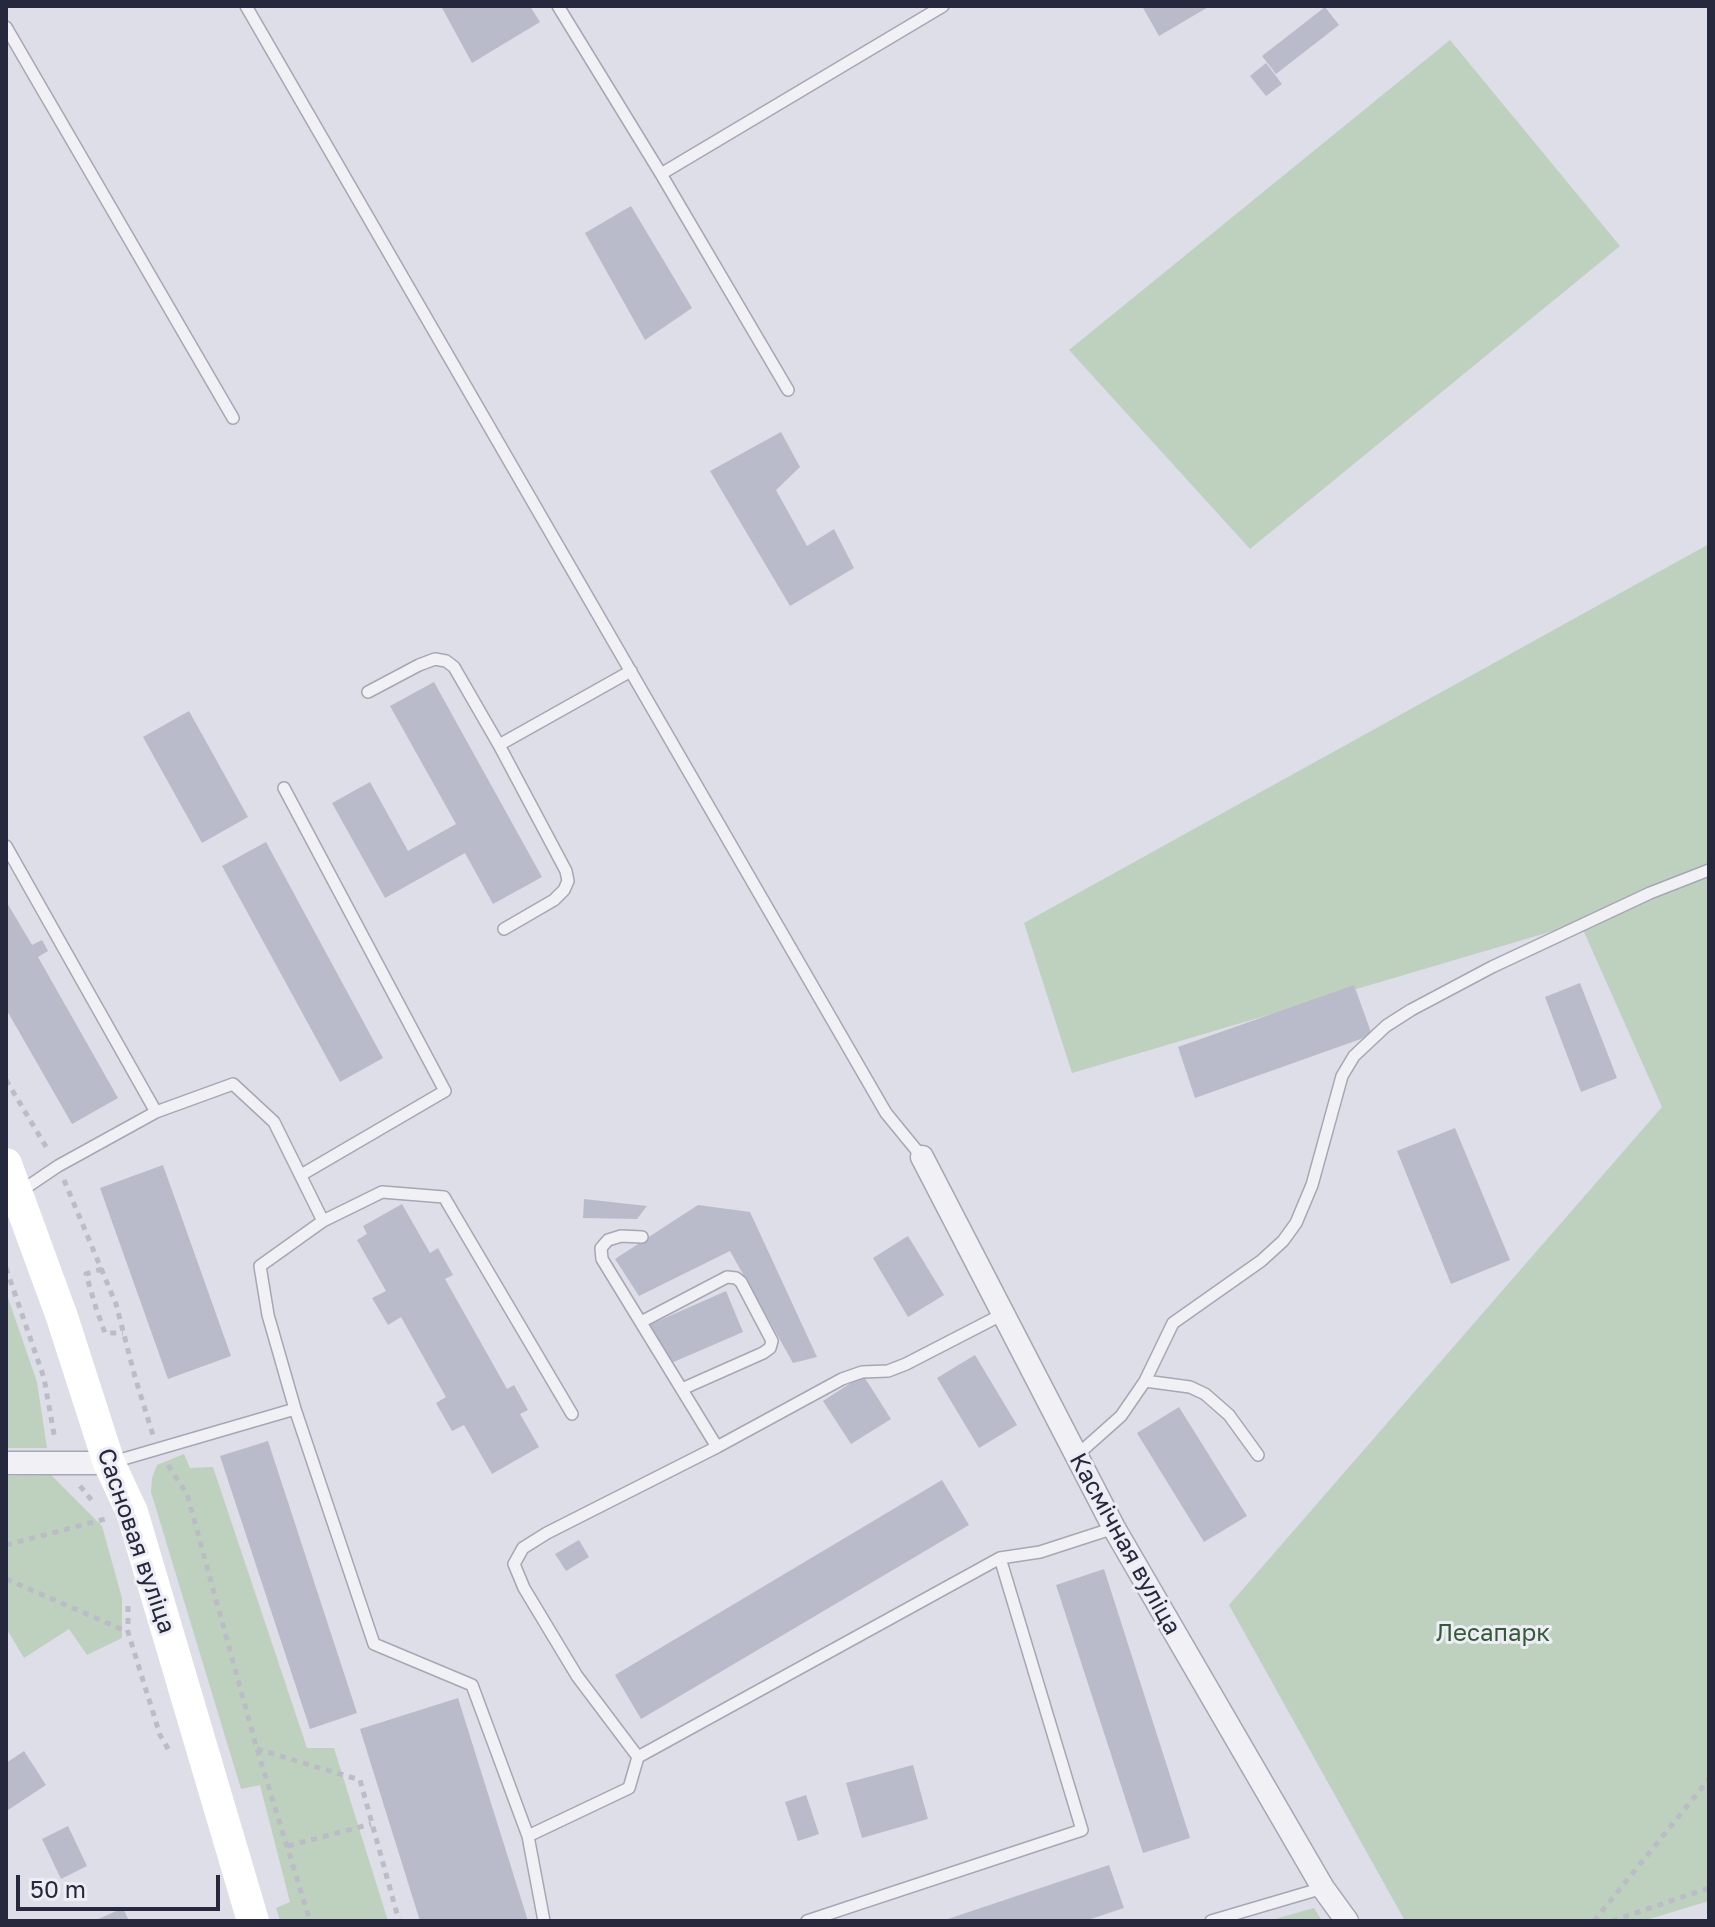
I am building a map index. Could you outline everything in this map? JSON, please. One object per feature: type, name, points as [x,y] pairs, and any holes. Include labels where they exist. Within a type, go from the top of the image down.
[{"type":"main road","name":"Сасновая вуліца","points":[[12,1179],[62,1317],[109,1463],[132,1512],[253,1921]]},
{"type":"street","name":"Касмічная вуліца","points":[[922,1157],[1114,1528],[1323,1888],[1347,1921]]},
{"type":"street","points":[[6,1463],[109,1463]]},
{"type":"lane","points":[[246,6],[886,1113],[922,1157]]},
{"type":"lane","points":[[558,6],[788,390]]},
{"type":"lane","points":[[661,174],[943,6]]},
{"type":"lane","points":[[6,27],[233,418]]},
{"type":"lane","points":[[368,692],[419,665],[435,659],[446,661],[454,667],[499,745],[566,871],[568,881],[554,900],[504,929]]},
{"type":"lane","points":[[499,745],[631,671]]},
{"type":"lane","points":[[284,788],[445,1091],[301,1175]]},
{"type":"lane","points":[[6,846],[156,1112]]},
{"type":"lane","points":[[1076,1457],[1121,1416],[1145,1381],[1173,1323],[1261,1261],[1283,1241],[1296,1223],[1312,1185],[1342,1076],[1354,1056],[1386,1026],[1492,967],[1650,893],[1709,870]]},
{"type":"lane","points":[[12,1179],[58,1166],[156,1112],[233,1084],[274,1122],[323,1221]]},
{"type":"lane","points":[[544,1921],[528,1836],[472,1685],[374,1644],[295,1409],[268,1315],[260,1266],[323,1221],[382,1192],[444,1197],[572,1414]]},
{"type":"lane","points":[[642,1237],[621,1236],[608,1240],[601,1248],[602,1259],[717,1447]]},
{"type":"lane","points":[[641,1322],[727,1277],[741,1282],[772,1341],[770,1348],[682,1389]]},
{"type":"lane","points":[[638,1757],[577,1676],[524,1588],[514,1564],[523,1548],[842,1379],[862,1372],[888,1371],[906,1364],[1003,1314]]},
{"type":"lane","points":[[1145,1381],[1190,1387],[1205,1394],[1229,1415],[1258,1455]]},
{"type":"lane","points":[[109,1463],[295,1409]]},
{"type":"lane","points":[[528,1836],[629,1788],[638,1757],[1000,1558],[1040,1552],[1114,1528]]},
{"type":"lane","points":[[807,1921],[1082,1830],[1000,1558]]},
{"type":"lane","points":[[1211,1921],[1323,1888]]},
{"type":"path","points":[[91,1242],[116,1304],[158,1449],[187,1494],[257,1749],[310,1921]]},
{"type":"path","points":[[6,1268],[44,1378],[60,1462],[106,1519],[6,1545]]},
{"type":"path","points":[[102,1269],[86,1274],[105,1333],[123,1333]]},
{"type":"path","points":[[6,1579],[128,1632],[160,1735]]},
{"type":"path","points":[[257,1749],[360,1780],[399,1921]]},
{"type":"path","points":[[1594,1921],[1709,1779]]},
{"type":"path","points":[[288,1846],[371,1824]]},
{"type":"path","points":[[1612,1921],[1709,1888]]},
{"type":"green space","points":[[1450,40],[1620,246],[1250,549],[1069,350]]},
{"type":"green space","name":"Лесапарк","points":[[1709,544],[1709,1901],[1643,1921],[1405,1921],[1229,1605],[1662,1107],[1580,923],[1072,1073],[1024,923]]},
{"type":"green space","points":[[6,1292],[37,1382],[47,1448],[6,1448]]},
{"type":"green space","points":[[184,1454],[190,1468],[213,1467],[307,1748],[334,1748],[388,1921],[280,1921],[276,1908],[290,1902],[260,1785],[241,1789],[151,1492],[157,1465]]},
{"type":"green space","points":[[51,1475],[102,1526],[122,1598],[122,1638],[87,1655],[69,1629],[24,1658],[6,1628],[6,1476]]},
{"type":"green space","points":[[1314,1908],[1322,1921],[1268,1921]]},
{"type":"building","points":[[441,6],[530,6],[540,22],[472,63]]},
{"type":"building","points":[[1142,6],[1210,6],[1159,36]]},
{"type":"building","points":[[1325,7],[1339,25],[1276,74],[1262,56]]},
{"type":"building","points":[[1266,63],[1282,84],[1266,96],[1250,76]]},
{"type":"building","points":[[631,206],[692,308],[645,340],[585,233]]},
{"type":"building","points":[[781,432],[800,467],[776,490],[807,546],[834,529],[854,568],[790,606],[710,471]]},
{"type":"building","points":[[434,682],[542,877],[493,904],[465,853],[385,898],[332,803],[370,782],[408,851],[456,824],[390,706]]},
{"type":"building","points":[[189,711],[248,817],[202,843],[143,737]]},
{"type":"building","points":[[266,842],[383,1058],[340,1082],[222,866]]},
{"type":"building","points":[[6,901],[32,945],[42,940],[48,951],[38,957],[118,1098],[72,1124],[6,1009]]},
{"type":"building","points":[[1580,983],[1617,1078],[1581,1092],[1545,997]]},
{"type":"building","points":[[1354,985],[1372,1035],[1195,1098],[1178,1047]]},
{"type":"building","points":[[1455,1128],[1510,1260],[1451,1284],[1397,1151]]},
{"type":"building","points":[[163,1165],[231,1356],[168,1379],[100,1188]]},
{"type":"building","points":[[584,1199],[647,1206],[637,1219],[583,1218]]},
{"type":"building","points":[[402,1204],[430,1253],[438,1248],[453,1275],[445,1279],[507,1389],[514,1385],[528,1410],[520,1414],[539,1447],[492,1474],[464,1425],[452,1431],[436,1403],[446,1397],[401,1317],[388,1325],[372,1298],[386,1291],[357,1240],[367,1234],[363,1226]]},
{"type":"building","points":[[698,1205],[750,1212],[817,1357],[793,1363],[730,1251],[639,1296],[615,1259]]},
{"type":"building","points":[[908,1236],[944,1295],[908,1317],[873,1258]]},
{"type":"building","points":[[726,1291],[743,1332],[669,1364],[649,1325]]},
{"type":"building","points":[[975,1355],[1017,1425],[979,1448],[937,1378]]},
{"type":"building","points":[[863,1375],[891,1419],[851,1444],[823,1401]]},
{"type":"building","points":[[1179,1407],[1247,1516],[1204,1542],[1137,1433]]},
{"type":"building","points":[[268,1441],[357,1713],[310,1729],[220,1456]]},
{"type":"building","points":[[942,1480],[969,1525],[641,1719],[615,1675]]},
{"type":"building","points":[[579,1540],[589,1557],[566,1571],[555,1554]]},
{"type":"building","points":[[1104,1569],[1190,1838],[1143,1853],[1056,1585]]},
{"type":"building","points":[[458,1698],[528,1921],[420,1921],[360,1729]]},
{"type":"building","points":[[24,1751],[46,1785],[8,1810],[6,1763]]},
{"type":"building","points":[[913,1765],[928,1819],[862,1838],[846,1783]]},
{"type":"building","points":[[806,1795],[819,1834],[798,1841],[785,1802]]},
{"type":"building","points":[[68,1826],[87,1866],[61,1879],[42,1839]]},
{"type":"building","points":[[1109,1865],[1124,1908],[1085,1921],[942,1921]]},
{"type":"building","points":[[123,1908],[129,1921],[94,1921]]}]
